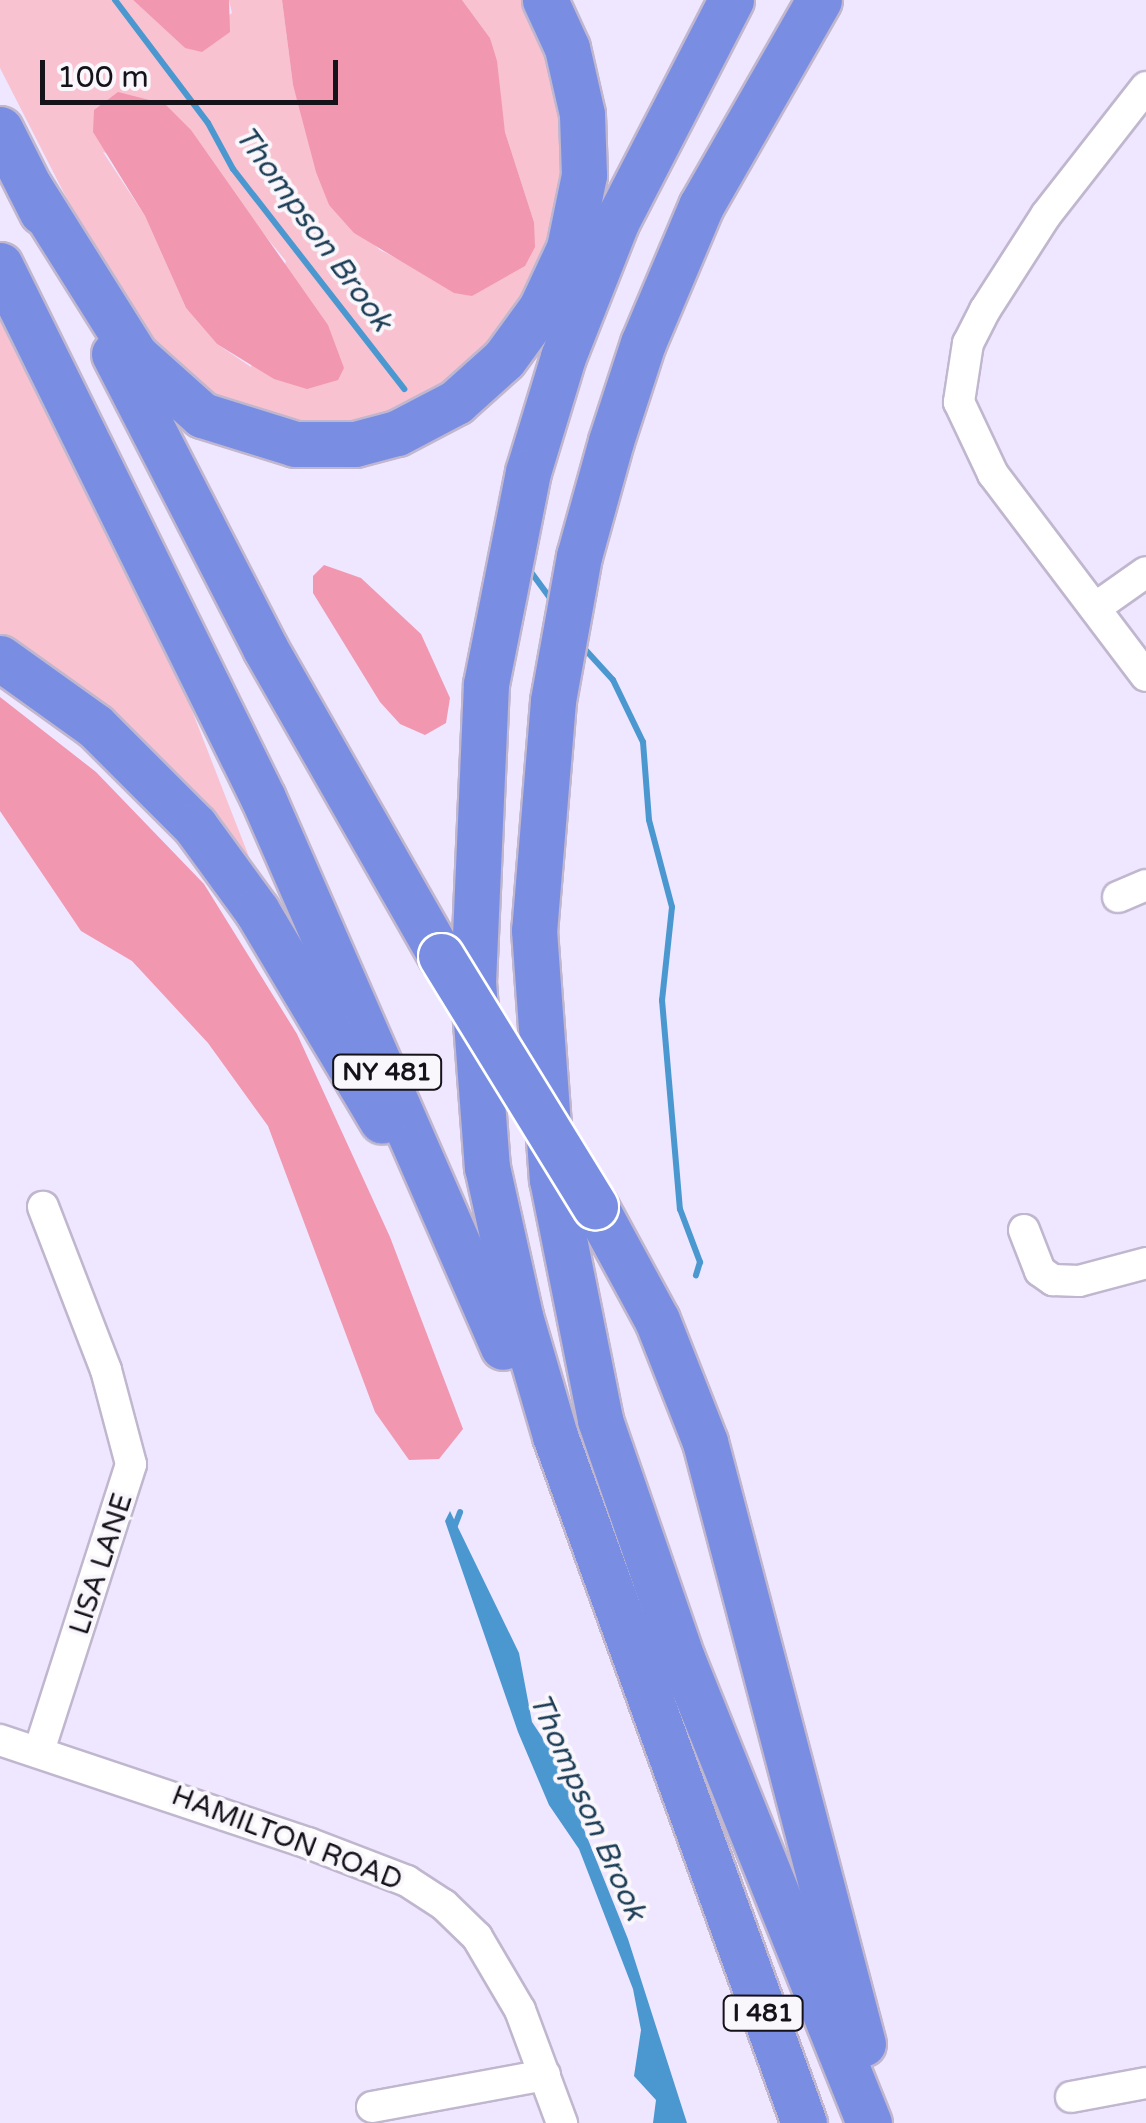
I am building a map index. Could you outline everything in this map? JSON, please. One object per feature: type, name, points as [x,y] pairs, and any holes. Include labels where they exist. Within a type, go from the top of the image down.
[{"type":"highway","points":[[30,186],[135,354],[194,409],[241,432],[295,444],[355,444],[396,434],[456,402],[504,359],[541,308],[569,248],[584,175],[582,114],[567,48],[545,0]]},
{"type":"highway","points":[[722,1902],[556,1436],[506,1266],[487,1168],[473,892],[482,724],[501,592],[528,472],[563,357],[616,223],[731,0]]},
{"type":"highway","points":[[820,0],[724,161],[662,294],[579,556],[552,701],[536,863],[537,1008],[552,1180],[584,1358],[650,1574],[869,2123]]},
{"type":"highway","points":[[0,129],[237,596],[441,956],[595,1206],[657,1320],[705,1442],[885,2123]]},
{"type":"highway","name":"NY 481","points":[[0,265],[263,798],[479,1286],[722,1902]]},
{"type":"highway","points":[[0,658],[133,758],[216,852],[479,1286]]},
{"type":"highway","name":"I 481","points":[[722,1902],[804,2123]]},
{"type":"street","points":[[1146,87],[1046,215],[995,294],[968,342],[959,402],[973,442],[1146,676]]},
{"type":"street","points":[[1095,608],[1146,572]]},
{"type":"street","name":"LISA LANE","points":[[39,1751],[131,1464],[106,1370],[44,1207]]},
{"type":"street","points":[[1024,1230],[1040,1271],[1053,1280],[1078,1281],[1146,1263]]},
{"type":"street","name":"HAMILTON ROAD","points":[[0,1740],[308,1843],[432,1897],[477,1937],[496,1966],[562,2123]]},
{"type":"street","points":[[372,2106],[544,2075]]},
{"type":"street","points":[[1071,2097],[1146,2083]]},
{"type":"shaded area","points":[[0,0],[133,0],[185,48],[232,13],[229,0],[282,0],[293,85],[329,205],[380,250],[472,296],[534,222],[505,132],[490,38],[462,0],[528,0],[546,33],[571,166],[536,291],[452,389],[348,431],[237,416],[133,328],[0,68]],"holes":[[[103,152],[234,198],[286,261],[251,367],[217,344],[186,308],[145,216]]]},
{"type":"shaded area","points":[[133,0],[229,0],[230,32],[202,52],[185,48]]},
{"type":"shaded area","points":[[282,0],[462,0],[490,38],[497,61],[505,132],[534,222],[535,247],[525,266],[472,296],[454,293],[354,233],[329,205],[316,172],[293,85]]},
{"type":"shaded area","points":[[118,92],[165,104],[191,130],[328,325],[344,368],[338,380],[307,389],[274,379],[217,344],[186,308],[145,216],[93,132],[94,110]]},
{"type":"shaded area","points":[[0,307],[147,595],[258,880],[0,637]]},
{"type":"shaded area","points":[[324,565],[361,578],[421,634],[450,698],[446,723],[425,735],[400,724],[380,702],[313,593],[313,576]]},
{"type":"shaded area","points":[[0,697],[96,772],[204,884],[297,1034],[390,1237],[463,1429],[439,1459],[409,1460],[375,1412],[268,1126],[208,1043],[132,961],[81,931],[0,811]]},
{"type":"water","points":[[450,1511],[519,1653],[532,1722],[554,1755],[628,1939],[687,2123],[653,2123],[656,2100],[634,2076],[641,2030],[633,1989],[579,1849],[549,1805],[518,1732],[445,1521]]},
{"type":"waterway","name":"Thompson Brook","points":[[115,0],[208,123],[233,169],[404,389]]},
{"type":"waterway","name":"Thompson Brook","points":[[528,568],[553,602]]},
{"type":"waterway","name":"Thompson Brook","points":[[582,646],[613,680],[643,742],[649,820],[672,907],[662,1000],[680,1209],[700,1262],[696,1275]]},
{"type":"waterway","name":"Thompson Brook","points":[[454,1528],[460,1512]]}]
